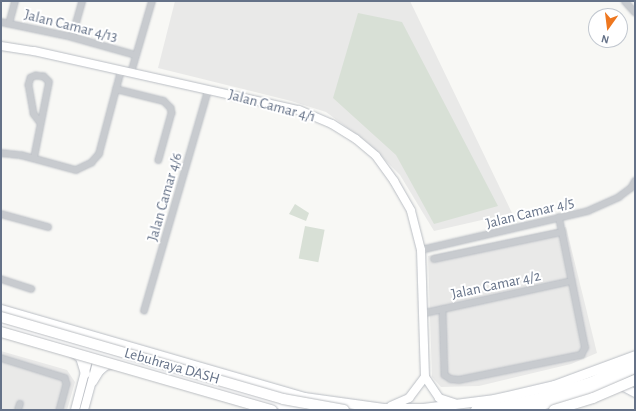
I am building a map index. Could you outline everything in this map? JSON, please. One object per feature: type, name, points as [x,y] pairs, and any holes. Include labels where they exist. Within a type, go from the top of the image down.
[{"type":"highway","name":"Lebuhraya DASH","points":[[1,315],[283,399],[344,410]]},
{"type":"highway","name":"Lebuhraya DASH","points":[[1,332],[272,410]]},
{"type":"highway","points":[[476,410],[498,408],[544,397],[592,382],[635,361]]},
{"type":"highway","points":[[554,410],[593,398],[635,380]]},
{"type":"main road","points":[[1,309],[227,376],[304,397],[383,408],[423,408],[494,399],[554,385],[635,355]]},
{"type":"main road","points":[[1,315],[86,339],[95,350]]},
{"type":"main road","points":[[1,326],[95,350],[168,374],[301,410]]},
{"type":"main road","points":[[40,336],[80,357],[84,372]]},
{"type":"main road","points":[[95,350],[111,347],[171,364],[227,376]]},
{"type":"main road","points":[[92,381],[99,370],[105,365],[114,363],[168,374]]},
{"type":"main road","points":[[518,410],[561,400],[600,385],[635,368]]},
{"type":"street","points":[[9,24],[15,1]]},
{"type":"street","points":[[72,37],[82,1]]},
{"type":"street","points":[[131,73],[152,1]]},
{"type":"street","points":[[625,1],[635,12]]},
{"type":"street","name":"Jalan Camar 4/13","points":[[1,22],[72,37],[135,55]]},
{"type":"street","name":"Jalan Camar 4/1","points":[[1,46],[34,51],[299,110],[332,124],[356,140],[376,156],[394,181],[411,211],[421,250],[425,377]]},
{"type":"street","points":[[1,153],[34,158],[76,170],[91,163],[98,154],[121,71]]},
{"type":"street","points":[[34,158],[49,82],[44,77],[36,76],[31,78],[29,85],[34,114],[40,122]]},
{"type":"street","points":[[116,89],[164,102],[171,108],[159,160]]},
{"type":"street","name":"Jalan Camar 4/6","points":[[144,311],[208,90]]},
{"type":"street","name":"Jalan Camar 4/5","points":[[421,250],[588,211],[619,197],[631,188],[635,181]]},
{"type":"street","points":[[1,214],[48,227]]},
{"type":"street","points":[[442,309],[445,375],[451,379],[459,380],[581,355],[586,348],[559,218]]},
{"type":"street","points":[[434,259],[562,232]]},
{"type":"street","points":[[1,280],[31,289]]},
{"type":"street","name":"Jalan Camar 4/2","points":[[424,313],[572,281]]},
{"type":"street","points":[[75,410],[84,372],[95,350]]},
{"type":"street","points":[[84,410],[92,381],[95,350]]},
{"type":"street","points":[[1,358],[65,378],[67,384],[60,410]]},
{"type":"street","points":[[383,408],[400,404],[409,398],[425,377],[439,398],[450,403],[460,404]]},
{"type":"street","points":[[600,385],[623,385],[635,393]]},
{"type":"street","points":[[18,410],[20,404]]},
{"type":"shaded area","points":[[175,1],[410,1],[512,213],[434,231],[400,175],[368,143],[326,112],[291,101],[158,68]]},
{"type":"shaded area","points":[[358,13],[402,22],[498,206],[434,224],[396,155],[333,98]]},
{"type":"shaded area","points":[[295,204],[309,213],[306,221],[289,214]]},
{"type":"shaded area","points":[[305,226],[325,230],[318,262],[299,258]]},
{"type":"shaded area","points":[[566,227],[597,353],[571,364],[479,386],[441,387],[432,377],[428,256]]},
{"type":"shaded area","points":[[1,351],[67,370],[75,382],[67,410],[1,410]]}]
